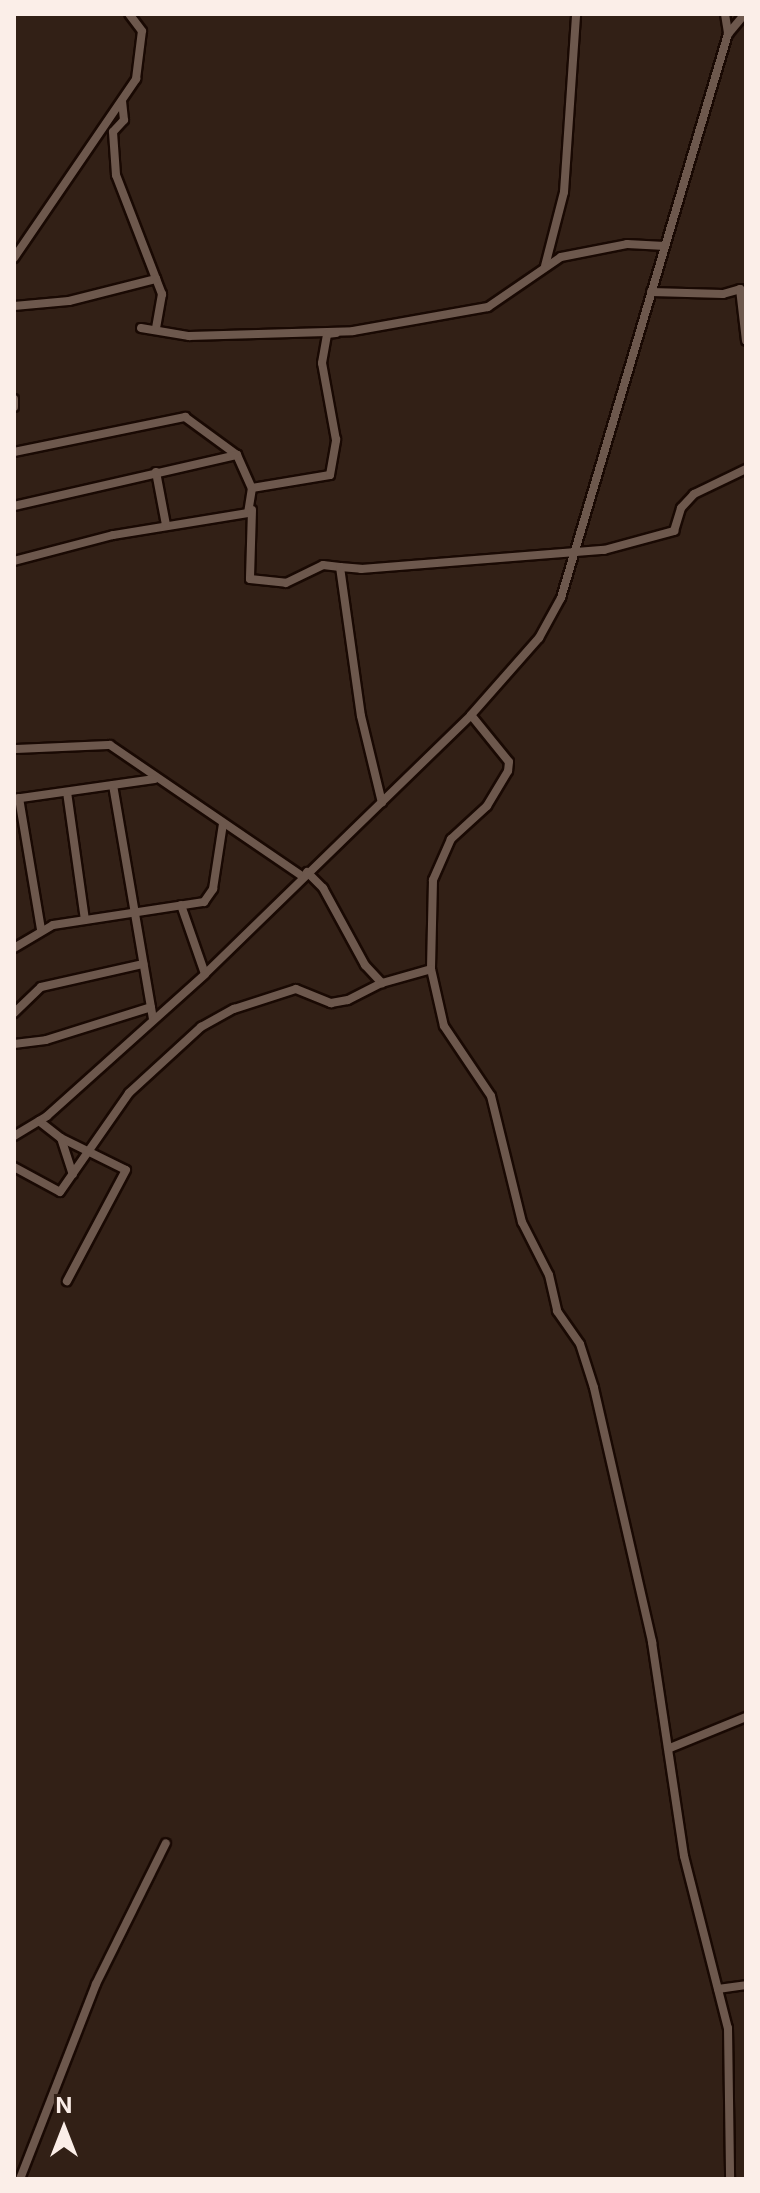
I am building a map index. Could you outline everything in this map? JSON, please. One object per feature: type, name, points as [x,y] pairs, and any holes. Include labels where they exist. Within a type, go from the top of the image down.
[{"type":"street","points":[[14,258],[122,101],[143,57],[142,31],[129,14]]},
{"type":"street","points":[[545,266],[564,192],[576,14]]},
{"type":"street","points":[[725,14],[728,34]]},
{"type":"street","points":[[14,1136],[39,1121],[205,974],[304,874],[471,715],[539,638],[561,598],[728,34],[745,14]]},
{"type":"street","points":[[122,101],[124,120],[113,132],[116,175],[162,294],[156,328]]},
{"type":"street","points":[[252,493],[330,475],[336,440],[322,363],[327,334],[488,307],[545,266],[602,248],[665,246]]},
{"type":"street","points":[[14,306],[69,301],[156,279]]},
{"type":"street","points":[[651,292],[723,294],[740,289],[746,341]]},
{"type":"street","points":[[141,328],[156,328],[189,336],[353,331]]},
{"type":"street","points":[[14,399],[14,407]]},
{"type":"street","points":[[14,452],[185,417],[237,455],[252,493],[250,579],[286,583],[323,565],[361,569],[604,550],[674,531],[681,508],[694,494],[746,469]]},
{"type":"street","points":[[14,506],[237,455]]},
{"type":"street","points":[[156,472],[166,525]]},
{"type":"street","points":[[14,561],[166,525],[248,513],[252,493]]},
{"type":"street","points":[[340,567],[361,716],[382,803]]},
{"type":"street","points":[[471,715],[509,762],[508,771],[487,806],[451,839],[433,880],[431,969],[444,1026],[491,1096],[522,1222],[549,1275],[557,1311],[580,1344],[594,1388],[652,1642],[684,1856],[718,1989],[731,2055],[730,2179]]},
{"type":"street","points":[[14,749],[110,745],[155,779],[323,888],[365,965],[382,983]]},
{"type":"street","points":[[41,930],[17,799],[155,779]]},
{"type":"street","points":[[113,785],[153,1019]]},
{"type":"street","points":[[67,792],[85,920]]},
{"type":"street","points":[[14,948],[41,930],[181,905],[209,897],[223,824]]},
{"type":"street","points":[[181,905],[205,974]]},
{"type":"street","points":[[14,1013],[41,987],[143,964]]},
{"type":"street","points":[[14,1167],[59,1192],[129,1093],[201,1027],[234,1009],[296,989],[337,1002],[382,983],[431,969]]},
{"type":"street","points":[[14,1044],[46,1040],[151,1007]]},
{"type":"street","points":[[39,1121],[61,1138],[91,1148],[124,1167],[126,1174],[67,1281]]},
{"type":"street","points":[[61,1138],[73,1174]]},
{"type":"street","points":[[670,1748],[746,1717]]},
{"type":"street","points":[[20,2179],[96,1984],[166,1843]]},
{"type":"street","points":[[718,1989],[746,1985]]}]
